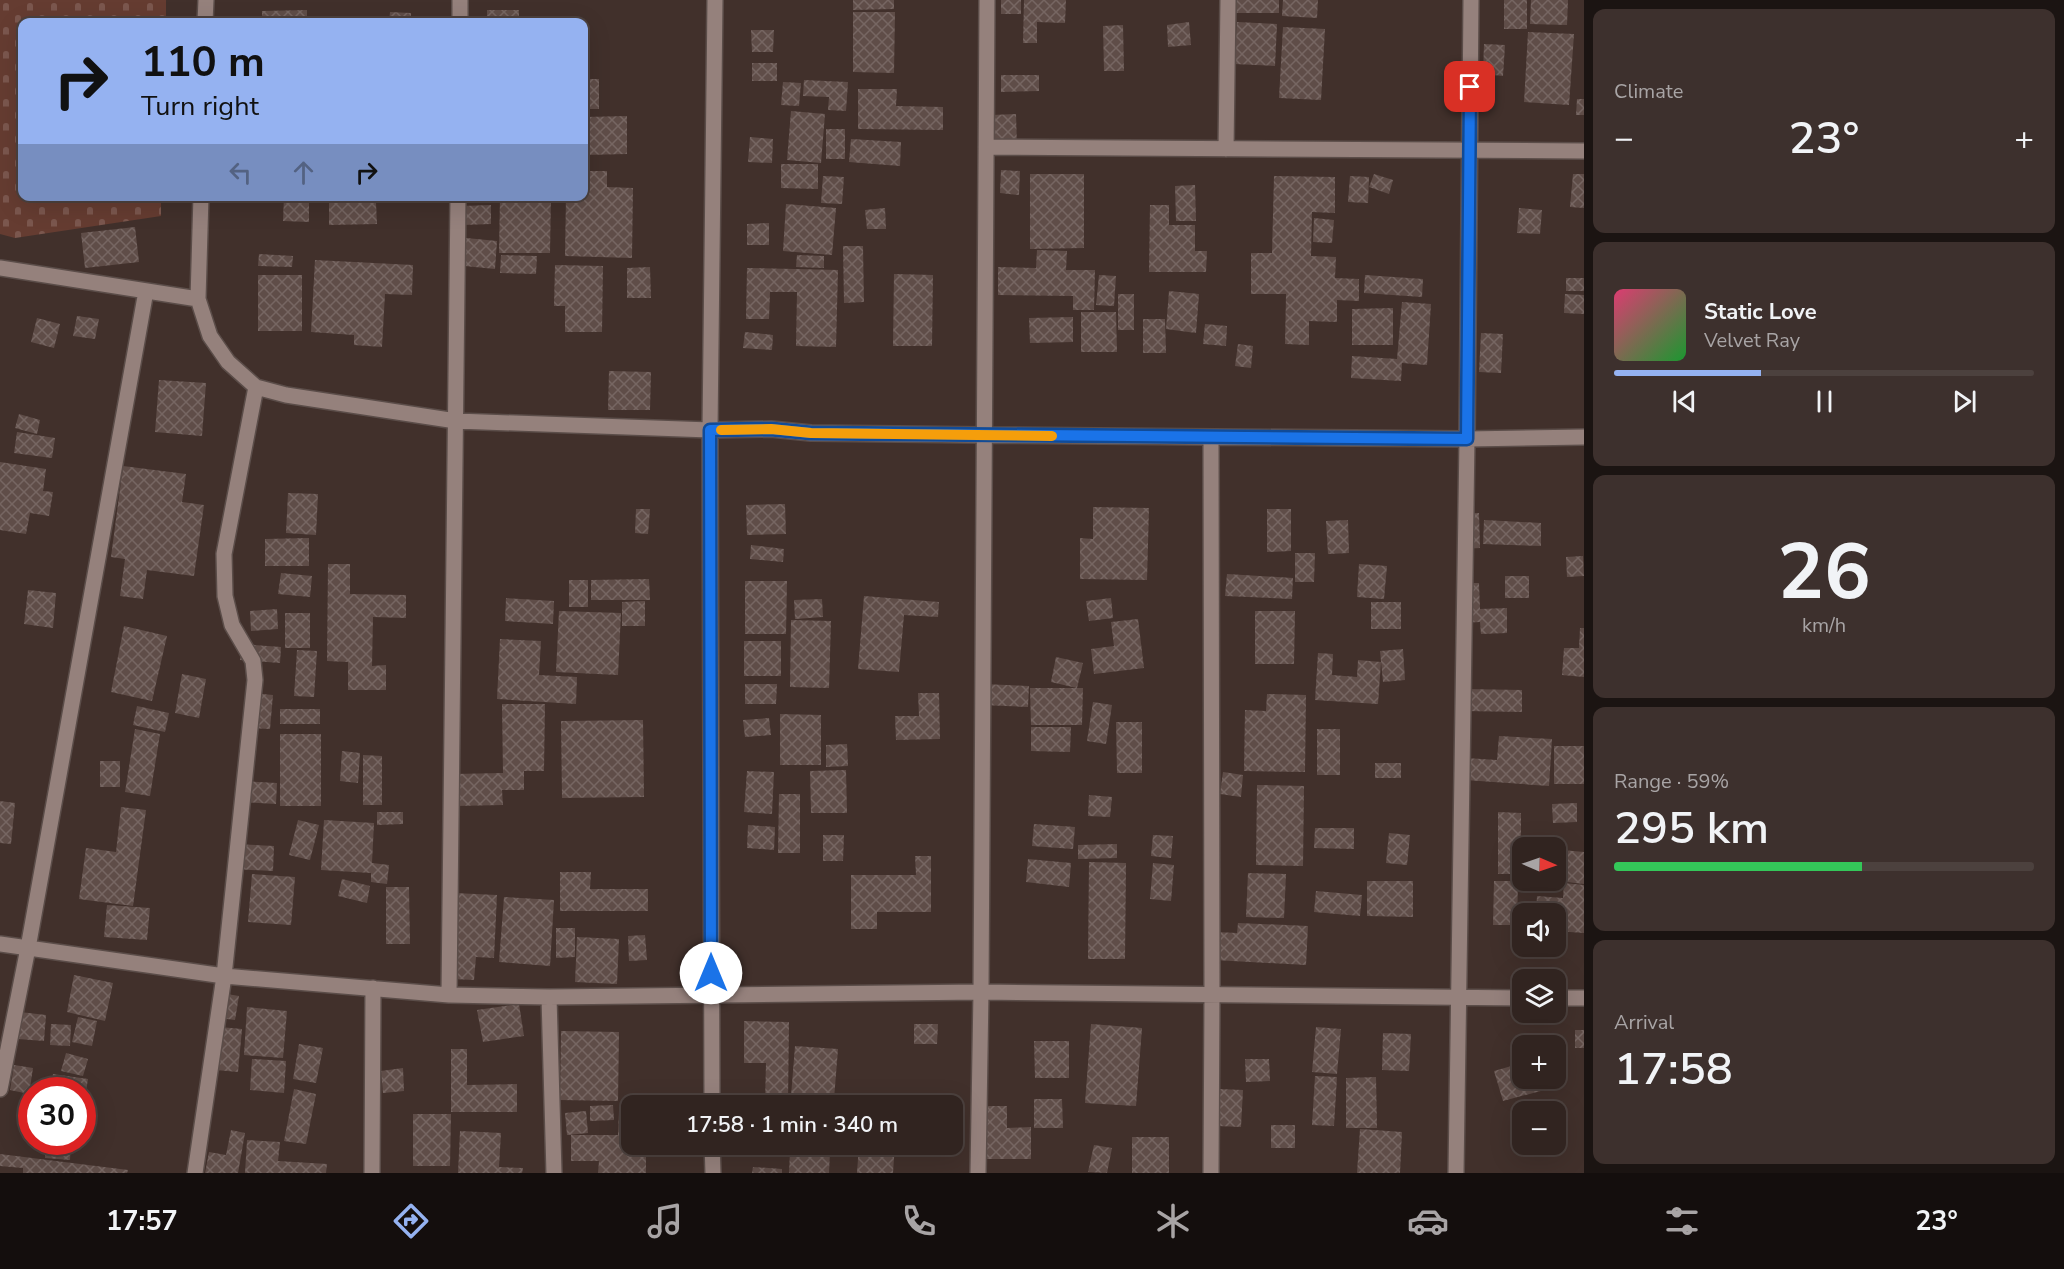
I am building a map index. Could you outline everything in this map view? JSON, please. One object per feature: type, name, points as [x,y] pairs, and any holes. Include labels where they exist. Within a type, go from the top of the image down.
[{"type":"street","points":[[205,18],[206,0]]},
{"type":"street","points":[[460,0],[460,18]]},
{"type":"street","points":[[712,1095],[710,430],[715,0]]},
{"type":"street","points":[[978,1173],[987,0]]},
{"type":"street","points":[[1226,149],[1228,0]]},
{"type":"street","points":[[1456,1173],[1471,0]]},
{"type":"street","points":[[986,147],[1584,151]]},
{"type":"street","points":[[201,201],[198,299],[210,336],[228,362],[256,387],[286,395],[456,421],[710,430],[771,429],[811,433],[984,435],[1584,438]]},
{"type":"street","points":[[449,995],[458,201]]},
{"type":"street","points":[[0,268],[198,299]]},
{"type":"street","points":[[0,1089],[28,948],[146,291]]},
{"type":"street","points":[[195,1173],[224,976],[255,680],[253,661],[232,625],[227,605],[224,554],[256,387]]},
{"type":"street","points":[[1211,437],[1211,1173]]},
{"type":"street","points":[[0,944],[224,976],[449,995],[549,998],[981,992],[1512,998]]},
{"type":"street","points":[[372,1173],[373,988]]},
{"type":"street","points":[[549,998],[554,1173]]},
{"type":"street","points":[[1566,998],[1584,998]]},
{"type":"street","points":[[712,1155],[712,1173]]},
{"type":"green space","points":[[0,0],[166,0],[166,18],[18,18],[18,201],[161,201],[161,216],[15,238],[0,234]]},
{"type":"building","points":[[853,0],[894,0],[894,9],[853,10]]},
{"type":"building","points":[[1001,0],[1021,0],[1021,14],[1001,14]]},
{"type":"building","points":[[1024,0],[1066,0],[1065,23],[1037,22],[1037,43],[1023,43]]},
{"type":"building","points":[[1235,0],[1279,0],[1279,13],[1236,13]]},
{"type":"building","points":[[1283,0],[1318,0],[1317,18],[1282,16]]},
{"type":"building","points":[[1504,0],[1527,0],[1527,29],[1504,29]]},
{"type":"building","points":[[1531,0],[1568,0],[1567,25],[1530,24]]},
{"type":"building","points":[[307,10],[307,18],[262,18],[262,11]]},
{"type":"building","points":[[487,10],[519,10],[519,18],[487,18]]},
{"type":"building","points":[[390,12],[411,13],[411,18],[389,18]]},
{"type":"building","points":[[853,12],[895,12],[894,73],[853,72]]},
{"type":"building","points":[[1189,22],[1191,45],[1168,47],[1167,25]]},
{"type":"building","points":[[1237,22],[1277,24],[1275,66],[1234,64]]},
{"type":"building","points":[[1123,25],[1124,71],[1104,71],[1103,26]]},
{"type":"building","points":[[1283,27],[1325,29],[1321,100],[1279,98]]},
{"type":"building","points":[[751,30],[774,30],[773,52],[752,52]]},
{"type":"building","points":[[1528,32],[1574,34],[1569,105],[1524,102]]},
{"type":"building","points":[[1484,44],[1505,45],[1503,76],[1483,74]]},
{"type":"building","points":[[752,63],[777,63],[777,81],[752,81]]},
{"type":"building","points":[[1001,75],[1039,75],[1039,91],[1001,92]]},
{"type":"building","points":[[588,79],[599,79],[599,109],[588,109]]},
{"type":"building","points":[[804,80],[848,82],[846,111],[828,110],[829,97],[803,96]]},
{"type":"building","points":[[783,82],[801,83],[799,106],[781,105]]},
{"type":"building","points":[[858,89],[897,89],[896,106],[943,107],[943,130],[858,129]]},
{"type":"building","points":[[1577,99],[1584,99],[1584,115],[1576,115]]},
{"type":"building","points":[[791,111],[825,114],[821,163],[787,160]]},
{"type":"building","points":[[1016,114],[1017,146],[992,147],[991,115]]},
{"type":"building","points":[[627,116],[627,154],[588,155],[588,117]]},
{"type":"building","points":[[826,129],[845,129],[845,159],[826,159]]},
{"type":"building","points":[[750,137],[773,139],[772,163],[748,162]]},
{"type":"building","points":[[851,139],[901,142],[900,166],[849,162]]},
{"type":"building","points":[[781,164],[818,164],[818,189],[781,188]]},
{"type":"building","points":[[1001,170],[1020,171],[1019,195],[1000,193]]},
{"type":"building","points":[[588,171],[607,171],[607,187],[633,188],[632,258],[565,256],[566,201],[588,201]]},
{"type":"building","points":[[1030,174],[1084,174],[1084,248],[1030,249]]},
{"type":"building","points":[[1374,174],[1393,180],[1389,194],[1369,187]]},
{"type":"building","points":[[1573,174],[1584,174],[1584,208],[1570,207]]},
{"type":"building","points":[[823,176],[844,177],[842,204],[821,203]]},
{"type":"building","points":[[1274,176],[1335,177],[1335,213],[1312,212],[1311,256],[1336,257],[1335,278],[1359,279],[1359,301],[1337,300],[1337,322],[1309,321],[1309,345],[1285,344],[1286,294],[1251,294],[1251,253],[1272,253]]},
{"type":"building","points":[[1350,176],[1369,177],[1368,203],[1348,202]]},
{"type":"building","points":[[1195,185],[1196,221],[1176,221],[1175,186]]},
{"type":"building","points":[[284,201],[309,201],[309,222],[283,221]]},
{"type":"building","points":[[329,201],[413,201],[413,203],[376,203],[377,224],[329,225]]},
{"type":"building","points":[[500,201],[551,201],[550,253],[499,253]]},
{"type":"building","points":[[786,204],[836,208],[832,255],[783,251]]},
{"type":"building","points":[[491,205],[491,224],[463,225],[462,206]]},
{"type":"building","points":[[1150,205],[1169,205],[1169,225],[1195,225],[1195,251],[1207,251],[1206,272],[1149,272]]},
{"type":"building","points":[[885,208],[886,229],[867,229],[865,210]]},
{"type":"building","points":[[1519,208],[1542,210],[1540,234],[1517,233]]},
{"type":"building","points":[[1314,218],[1334,220],[1332,243],[1313,242]]},
{"type":"building","points":[[769,223],[769,245],[747,245],[747,224]]},
{"type":"building","points":[[135,227],[139,262],[85,268],[81,233]]},
{"type":"building","points":[[456,237],[497,241],[495,269],[454,265]]},
{"type":"building","points":[[843,246],[863,246],[864,302],[844,303]]},
{"type":"building","points":[[1037,250],[1067,251],[1066,270],[1095,270],[1094,310],[1073,310],[1073,296],[998,295],[998,267],[1036,268]]},
{"type":"building","points":[[259,254],[293,256],[292,267],[258,266]]},
{"type":"building","points":[[501,255],[537,256],[536,274],[500,273]]},
{"type":"building","points":[[797,255],[824,256],[824,268],[796,267]]},
{"type":"building","points":[[315,260],[413,265],[412,295],[385,294],[382,347],[354,345],[354,335],[311,332]]},
{"type":"building","points":[[555,265],[603,266],[602,332],[565,332],[565,306],[554,306]]},
{"type":"building","points":[[650,267],[651,298],[627,298],[627,268]]},
{"type":"building","points":[[747,268],[838,270],[836,347],[796,346],[797,292],[770,292],[769,319],[746,319]]},
{"type":"building","points":[[894,274],[933,275],[932,346],[893,346]]},
{"type":"building","points":[[258,275],[302,275],[302,331],[258,331]]},
{"type":"building","points":[[1099,275],[1116,276],[1114,306],[1096,305]]},
{"type":"building","points":[[1365,275],[1423,279],[1422,297],[1364,293]]},
{"type":"building","points":[[1566,278],[1584,278],[1584,291],[1566,291]]},
{"type":"building","points":[[1169,291],[1199,294],[1196,333],[1166,329]]},
{"type":"building","points":[[1118,294],[1134,294],[1134,330],[1118,330]]},
{"type":"building","points":[[1565,294],[1584,295],[1584,314],[1564,313]]},
{"type":"building","points":[[1402,302],[1431,304],[1427,365],[1402,363],[1401,381],[1351,378],[1352,356],[1397,359]]},
{"type":"building","points":[[1393,308],[1393,345],[1352,345],[1352,309]]},
{"type":"building","points":[[1081,312],[1116,312],[1117,352],[1081,352]]},
{"type":"building","points":[[77,316],[99,319],[95,339],[73,336]]},
{"type":"building","points":[[1073,317],[1073,342],[1030,343],[1029,318]]},
{"type":"building","points":[[37,318],[60,324],[54,348],[31,342]]},
{"type":"building","points":[[1143,319],[1165,319],[1166,353],[1143,353]]},
{"type":"building","points":[[1205,324],[1227,326],[1226,346],[1203,344]]},
{"type":"building","points":[[745,332],[773,335],[772,350],[743,348]]},
{"type":"building","points":[[1481,333],[1503,334],[1501,373],[1479,372]]},
{"type":"building","points":[[1238,344],[1253,346],[1251,368],[1235,366]]},
{"type":"building","points":[[609,371],[651,372],[650,410],[608,410]]},
{"type":"building","points":[[159,380],[206,383],[202,436],[155,432]]},
{"type":"building","points":[[19,414],[40,420],[37,434],[15,428]]},
{"type":"building","points":[[17,432],[55,438],[52,458],[14,453]]},
{"type":"building","points":[[0,462],[46,469],[43,491],[53,492],[49,516],[30,513],[26,534],[0,530]]},
{"type":"building","points":[[123,466],[186,474],[182,502],[204,505],[194,576],[147,570],[143,599],[120,596],[125,559],[111,557]]},
{"type":"building","points":[[288,493],[318,494],[316,535],[286,533]]},
{"type":"building","points":[[785,504],[786,534],[747,535],[746,505]]},
{"type":"building","points":[[1093,507],[1149,508],[1147,580],[1080,579],[1080,538],[1093,539]]},
{"type":"building","points":[[636,509],[650,509],[648,534],[635,533]]},
{"type":"building","points":[[1267,509],[1291,509],[1291,551],[1267,552]]},
{"type":"building","points":[[1460,513],[1479,513],[1480,548],[1461,549]]},
{"type":"building","points":[[1348,520],[1349,553],[1328,554],[1326,521]]},
{"type":"building","points":[[1484,520],[1541,523],[1541,546],[1483,544]]},
{"type":"building","points":[[309,538],[309,566],[265,566],[265,539]]},
{"type":"building","points":[[751,545],[784,549],[783,562],[750,559]]},
{"type":"building","points":[[1295,553],[1315,553],[1314,582],[1295,582]]},
{"type":"building","points":[[1583,556],[1584,576],[1567,577],[1566,557]]},
{"type":"building","points":[[328,564],[350,564],[350,594],[406,595],[406,618],[373,617],[372,666],[386,665],[386,690],[348,690],[348,662],[327,661]]},
{"type":"building","points":[[1359,564],[1387,566],[1384,599],[1357,597]]},
{"type":"building","points":[[281,573],[312,576],[310,597],[278,594]]},
{"type":"building","points":[[1227,574],[1293,578],[1292,599],[1225,596]]},
{"type":"building","points":[[1505,576],[1529,576],[1529,598],[1505,598]]},
{"type":"building","points":[[649,579],[650,600],[591,600],[591,580]]},
{"type":"building","points":[[569,580],[588,580],[588,607],[569,607]]},
{"type":"building","points":[[745,581],[787,581],[786,634],[745,634]]},
{"type":"building","points":[[1460,583],[1479,583],[1480,609],[1507,608],[1507,633],[1481,634],[1480,622],[1460,623]]},
{"type":"building","points":[[28,590],[56,593],[53,628],[24,624]]},
{"type":"building","points":[[864,596],[939,602],[938,617],[904,615],[899,672],[858,669]]},
{"type":"building","points":[[506,598],[554,601],[553,624],[505,621]]},
{"type":"building","points":[[1111,598],[1113,618],[1089,621],[1086,601]]},
{"type":"building","points":[[822,599],[823,617],[795,619],[794,600]]},
{"type":"building","points":[[645,601],[645,626],[622,626],[622,602]]},
{"type":"building","points":[[1371,602],[1401,602],[1401,629],[1371,629]]},
{"type":"building","points":[[277,609],[278,629],[251,631],[250,611]]},
{"type":"building","points":[[559,611],[621,613],[618,675],[556,672]]},
{"type":"building","points":[[1255,611],[1295,611],[1294,664],[1255,664]]},
{"type":"building","points":[[285,613],[310,613],[310,648],[285,648]]},
{"type":"building","points":[[1138,619],[1144,668],[1094,674],[1091,649],[1114,646],[1111,622]]},
{"type":"building","points":[[791,620],[831,621],[829,688],[790,687]]},
{"type":"building","points":[[124,626],[167,636],[152,701],[111,692]]},
{"type":"building","points":[[1580,628],[1584,628],[1584,677],[1562,675],[1564,648],[1579,648]]},
{"type":"building","points":[[500,639],[541,641],[539,675],[577,677],[576,704],[497,699]]},
{"type":"building","points":[[744,641],[781,641],[781,676],[744,676]]},
{"type":"building","points":[[242,644],[281,647],[280,663],[240,660]]},
{"type":"building","points":[[1403,649],[1405,680],[1383,682],[1380,651]]},
{"type":"building","points":[[297,650],[317,651],[314,697],[294,696]]},
{"type":"building","points":[[1318,653],[1333,654],[1332,675],[1357,677],[1358,660],[1381,662],[1378,704],[1315,700]]},
{"type":"building","points":[[1056,657],[1083,663],[1077,688],[1051,682]]},
{"type":"building","points":[[182,674],[206,679],[199,718],[175,713]]},
{"type":"building","points":[[745,684],[777,684],[776,704],[745,704]]},
{"type":"building","points":[[983,684],[1029,686],[1028,707],[982,705]]},
{"type":"building","points":[[1030,688],[1083,688],[1082,725],[1031,725]]},
{"type":"building","points":[[1464,689],[1522,690],[1522,712],[1464,711]]},
{"type":"building","points":[[251,693],[273,695],[270,729],[249,728]]},
{"type":"building","points":[[918,693],[939,693],[940,739],[896,740],[895,716],[919,716]]},
{"type":"building","points":[[1267,694],[1306,695],[1305,772],[1244,771],[1245,710],[1266,711]]},
{"type":"building","points":[[1093,702],[1112,705],[1106,744],[1087,741]]},
{"type":"building","points":[[502,704],[545,704],[544,771],[524,771],[524,790],[502,790],[503,805],[455,806],[454,774],[503,773]]},
{"type":"building","points":[[137,706],[169,713],[165,732],[133,725]]},
{"type":"building","points":[[280,709],[320,709],[320,724],[280,724]]},
{"type":"building","points":[[780,714],[821,715],[821,765],[780,765]]},
{"type":"building","points":[[769,718],[771,735],[745,737],[743,720]]},
{"type":"building","points":[[643,720],[644,797],[562,798],[561,721]]},
{"type":"building","points":[[1116,722],[1142,722],[1142,773],[1117,773]]},
{"type":"building","points":[[1031,727],[1071,727],[1070,752],[1031,751]]},
{"type":"building","points":[[135,729],[160,734],[150,796],[125,792]]},
{"type":"building","points":[[1317,729],[1340,729],[1340,775],[1317,775]]},
{"type":"building","points":[[280,734],[321,734],[321,806],[280,806]]},
{"type":"building","points":[[1499,736],[1552,739],[1549,786],[1465,780],[1466,758],[1497,760]]},
{"type":"building","points":[[847,744],[848,766],[826,767],[826,745]]},
{"type":"building","points":[[1554,746],[1584,746],[1584,784],[1554,784]]},
{"type":"building","points":[[342,751],[360,753],[358,783],[340,781]]},
{"type":"building","points":[[363,755],[382,756],[382,805],[363,805]]},
{"type":"building","points":[[100,761],[120,761],[120,787],[100,787]]},
{"type":"building","points":[[1375,763],[1401,763],[1401,778],[1375,778]]},
{"type":"building","points":[[846,770],[847,813],[811,813],[810,771]]},
{"type":"building","points":[[747,771],[774,772],[772,814],[744,812]]},
{"type":"building","points":[[1223,772],[1243,775],[1241,797],[1220,794]]},
{"type":"building","points":[[243,781],[277,783],[276,804],[241,802]]},
{"type":"building","points":[[1257,785],[1304,786],[1303,866],[1256,865]]},
{"type":"building","points":[[779,794],[800,794],[800,853],[778,853]]},
{"type":"building","points":[[1089,795],[1112,797],[1110,817],[1088,816]]},
{"type":"building","points":[[0,801],[15,803],[11,844],[0,843]]},
{"type":"building","points":[[1577,803],[1577,822],[1553,823],[1552,804]]},
{"type":"building","points":[[121,807],[146,810],[133,906],[79,899],[86,848],[116,852]]},
{"type":"building","points":[[377,812],[403,812],[403,824],[377,825]]},
{"type":"building","points":[[1498,812],[1521,813],[1521,837],[1512,837],[1512,874],[1498,874]]},
{"type":"building","points":[[298,820],[319,825],[310,860],[289,855]]},
{"type":"building","points":[[324,820],[374,823],[372,863],[389,865],[387,884],[371,882],[371,873],[321,870]]},
{"type":"building","points":[[1034,824],[1075,827],[1073,849],[1032,846]]},
{"type":"building","points":[[748,825],[775,827],[774,850],[747,848]]},
{"type":"building","points":[[1315,828],[1354,828],[1354,849],[1314,848]]},
{"type":"building","points":[[1389,833],[1410,835],[1407,865],[1386,863]]},
{"type":"building","points":[[823,835],[844,835],[843,861],[823,861]]},
{"type":"building","points":[[1153,835],[1173,836],[1171,858],[1151,856]]},
{"type":"building","points":[[234,844],[274,846],[273,871],[233,869]]},
{"type":"building","points":[[1117,844],[1117,858],[1078,859],[1078,845]]},
{"type":"building","points":[[1566,850],[1584,852],[1584,884],[1566,882]]},
{"type":"building","points":[[915,856],[931,856],[931,912],[877,912],[877,929],[851,929],[851,875],[916,875]]},
{"type":"building","points":[[1028,859],[1071,863],[1069,887],[1026,882]]},
{"type":"building","points":[[1089,862],[1126,863],[1125,959],[1088,959]]},
{"type":"building","points":[[1153,863],[1174,865],[1171,901],[1150,899]]},
{"type":"building","points":[[560,872],[591,872],[590,889],[648,889],[648,911],[560,911]]},
{"type":"building","points":[[1248,873],[1286,874],[1284,918],[1246,917]]},
{"type":"building","points":[[252,874],[295,877],[291,925],[248,922]]},
{"type":"building","points":[[342,879],[370,886],[367,903],[338,896]]},
{"type":"building","points":[[1367,881],[1413,881],[1413,917],[1367,916]]},
{"type":"building","points":[[1494,881],[1512,881],[1512,891],[1518,891],[1518,903],[1512,903],[1512,925],[1493,925]]},
{"type":"building","points":[[1566,883],[1584,885],[1584,933],[1566,932],[1566,903],[1537,903],[1537,896],[1563,898]]},
{"type":"building","points":[[386,887],[409,887],[410,944],[386,944]]},
{"type":"building","points":[[1316,891],[1362,895],[1360,916],[1314,912]]},
{"type":"building","points":[[454,893],[497,895],[494,958],[476,957],[474,980],[453,979]]},
{"type":"building","points":[[504,897],[554,900],[550,966],[499,962]]},
{"type":"building","points":[[107,905],[150,908],[147,940],[104,937]]},
{"type":"building","points":[[1238,923],[1308,926],[1306,965],[1215,960],[1217,932],[1237,933]]},
{"type":"building","points":[[556,928],[575,928],[575,957],[556,958]]},
{"type":"building","points":[[645,935],[647,960],[629,961],[628,936]]},
{"type":"building","points":[[577,937],[619,939],[617,984],[575,982]]},
{"type":"building","points":[[74,975],[113,983],[105,1021],[67,1012]]},
{"type":"building","points":[[215,992],[239,996],[235,1020],[211,1017]]},
{"type":"building","points":[[519,1004],[524,1036],[483,1042],[477,1010]]},
{"type":"building","points":[[247,1007],[287,1011],[283,1058],[244,1055]]},
{"type":"building","points":[[20,1012],[46,1015],[44,1041],[18,1039]]},
{"type":"building","points":[[78,1017],[97,1021],[92,1046],[72,1042]]},
{"type":"building","points":[[744,1021],[789,1022],[788,1095],[765,1095],[766,1063],[744,1063]]},
{"type":"building","points":[[51,1024],[71,1025],[70,1046],[50,1045]]},
{"type":"building","points":[[914,1024],[938,1024],[937,1044],[914,1044]]},
{"type":"building","points":[[1091,1024],[1142,1028],[1136,1106],[1085,1103]]},
{"type":"building","points":[[209,1026],[242,1029],[238,1072],[205,1069]]},
{"type":"building","points":[[1316,1027],[1341,1029],[1337,1074],[1312,1072]]},
{"type":"building","points":[[1575,1030],[1584,1030],[1584,1048],[1575,1048]]},
{"type":"building","points":[[561,1031],[619,1032],[618,1101],[560,1100]]},
{"type":"building","points":[[1383,1033],[1411,1034],[1409,1071],[1382,1070]]},
{"type":"building","points":[[1034,1041],[1069,1041],[1069,1078],[1035,1078]]},
{"type":"building","points":[[299,1044],[323,1048],[316,1083],[293,1079]]},
{"type":"building","points":[[795,1046],[838,1049],[834,1095],[791,1095]]},
{"type":"building","points":[[451,1049],[467,1049],[467,1085],[517,1084],[517,1112],[451,1112]]},
{"type":"building","points":[[66,1053],[88,1059],[83,1076],[61,1071]]},
{"type":"building","points":[[252,1059],[286,1061],[284,1093],[250,1090]]},
{"type":"building","points":[[1245,1059],[1269,1059],[1270,1081],[1246,1082]]},
{"type":"building","points":[[14,1065],[33,1068],[32,1077],[18,1077],[18,1092],[10,1090]]},
{"type":"building","points":[[1512,1066],[1512,1089],[1548,1089],[1503,1101],[1494,1071]]},
{"type":"building","points":[[403,1068],[404,1091],[383,1093],[381,1071]]},
{"type":"building","points":[[53,1074],[74,1077],[52,1077]]},
{"type":"building","points":[[1315,1076],[1337,1077],[1334,1126],[1312,1125]]},
{"type":"building","points":[[1376,1077],[1377,1128],[1346,1128],[1346,1078]]},
{"type":"building","points":[[294,1089],[316,1094],[306,1144],[284,1141]]},
{"type":"building","points":[[1219,1089],[1243,1090],[1241,1127],[1217,1126]]},
{"type":"building","points":[[1034,1099],[1062,1099],[1063,1128],[1034,1128]]},
{"type":"building","points":[[613,1105],[614,1120],[590,1121],[590,1106]]},
{"type":"building","points":[[984,1106],[1007,1106],[1007,1128],[1031,1127],[1031,1159],[983,1159]]},
{"type":"building","points":[[586,1111],[588,1133],[567,1135],[565,1113]]},
{"type":"building","points":[[619,1111],[621,1111],[621,1155],[646,1155],[646,1173],[598,1173],[599,1161],[571,1161],[571,1135],[618,1135]]},
{"type":"building","points":[[413,1114],[451,1114],[450,1166],[413,1166]]},
{"type":"building","points":[[1271,1125],[1295,1125],[1295,1148],[1271,1148]]},
{"type":"building","points":[[1360,1129],[1402,1132],[1400,1173],[1357,1173]]},
{"type":"building","points":[[231,1130],[245,1133],[238,1173],[205,1173],[209,1152],[226,1155]]},
{"type":"building","points":[[460,1131],[501,1133],[499,1167],[523,1168],[522,1173],[458,1173]]},
{"type":"building","points":[[1132,1137],[1169,1137],[1169,1173],[1132,1173]]},
{"type":"building","points":[[247,1140],[280,1142],[278,1161],[327,1164],[326,1173],[245,1173]]},
{"type":"building","points":[[1094,1145],[1112,1148],[1107,1173],[1088,1172]]},
{"type":"building","points":[[0,1154],[128,1170],[127,1173],[23,1173],[23,1168],[0,1166]]},
{"type":"building","points":[[45,1155],[70,1155],[70,1160],[45,1158]]},
{"type":"building","points":[[790,1155],[830,1155],[829,1173],[789,1173]]},
{"type":"building","points":[[858,1155],[894,1155],[893,1173],[857,1173]]},
{"type":"building","points":[[753,1167],[782,1169],[782,1173],[752,1173]]},
{"type":"slow traffic","points":[[721,430],[771,429],[811,433],[1052,436]]},
{"type":"route","points":[[711,973],[710,430],[1467,439],[1470,87]]}]
